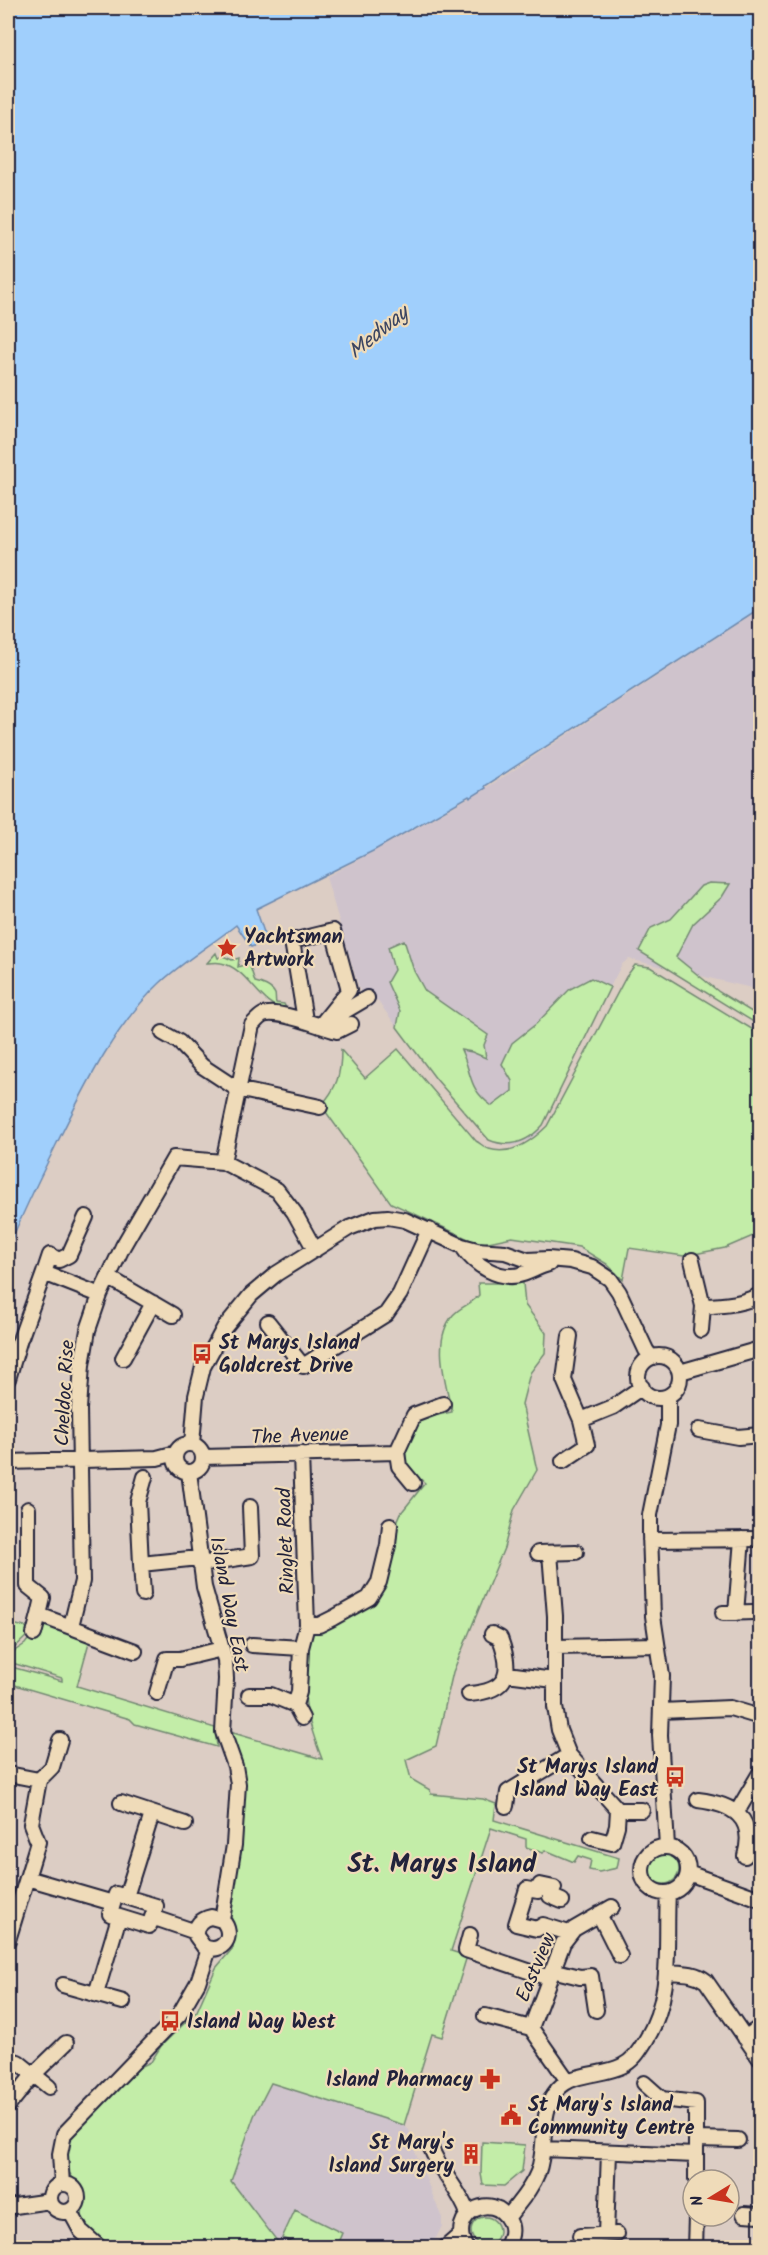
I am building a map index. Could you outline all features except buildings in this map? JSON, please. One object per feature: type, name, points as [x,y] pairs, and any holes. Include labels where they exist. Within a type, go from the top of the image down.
[{"type":"street","points":[[305,1020],[292,941],[333,931],[349,990],[324,1027]]},
{"type":"street","points":[[324,1027],[367,998]]},
{"type":"street","points":[[315,1250],[294,1212],[277,1190],[223,1162],[252,1025],[261,1016],[271,1014],[305,1020],[338,1031],[351,1024]]},
{"type":"street","points":[[163,1033],[180,1042],[202,1066],[237,1089],[320,1107]]},
{"type":"street","name":"Cheldoc Rise","points":[[71,1626],[82,1581],[79,1409],[82,1365],[88,1330],[100,1294],[123,1246],[174,1158],[223,1162]]},
{"type":"street","points":[[8,1379],[50,1255],[59,1260],[69,1255],[86,1218]]},
{"type":"street","points":[[192,1444],[193,1422],[203,1367],[224,1328],[251,1295],[276,1274],[358,1223],[375,1218],[401,1219],[462,1246],[480,1251],[505,1252],[528,1260],[548,1259],[582,1264],[610,1279],[619,1292],[651,1357]]},
{"type":"street","points":[[268,1322],[303,1366],[390,1311],[429,1230]]},
{"type":"street","points":[[462,1246],[485,1268],[507,1275],[521,1275],[554,1261]]},
{"type":"street","points":[[692,1260],[703,1306],[701,1330]]},
{"type":"street","points":[[44,1273],[100,1294]]},
{"type":"street","points":[[108,1278],[173,1315]]},
{"type":"street","points":[[703,1306],[758,1300]]},
{"type":"street","points":[[123,1358],[153,1303]]},
{"type":"street","points":[[563,1461],[587,1445],[581,1420],[564,1380],[570,1336]]},
{"type":"street","points":[[680,1372],[760,1349]]},
{"type":"street","points":[[658,1356],[672,1360],[680,1372],[677,1388],[668,1396],[651,1396],[639,1382],[640,1370],[651,1357],[658,1356]]},
{"type":"street","points":[[581,1420],[613,1407],[642,1387]]},
{"type":"street","points":[[667,1846],[660,1735],[662,1676],[653,1616],[650,1540],[651,1515],[668,1425],[668,1396]]},
{"type":"street","points":[[413,1484],[399,1466],[397,1452],[414,1414],[443,1404]]},
{"type":"street","points":[[699,1430],[738,1437],[760,1435]]},
{"type":"street","points":[[184,1444],[192,1444],[200,1449],[203,1457],[198,1469],[189,1472],[181,1470],[176,1459],[184,1444]]},
{"type":"street","name":"The Avenue","points":[[203,1457],[397,1452]]},
{"type":"street","name":"Ringlet Road","points":[[295,1704],[299,1692],[301,1648],[307,1625],[301,1455]]},
{"type":"street","points":[[8,1462],[176,1459]]},
{"type":"street","name":"Island Way East","points":[[189,1472],[204,1587],[222,1649],[226,1679],[223,1731],[235,1766],[238,1802],[234,1845],[222,1920],[228,1929],[227,1940],[218,1948],[209,1949]]},
{"type":"street","points":[[143,1594],[138,1502],[145,1477]]},
{"type":"street","points":[[141,1564],[252,1556],[250,1507]]},
{"type":"street","points":[[28,1509],[28,1586],[43,1598],[34,1634]]},
{"type":"street","points":[[307,1625],[326,1621],[369,1598],[379,1582],[390,1526]]},
{"type":"street","points":[[742,1539],[729,1613],[753,1612]]},
{"type":"street","points":[[650,1540],[760,1539]]},
{"type":"street","points":[[576,1552],[544,1553],[555,1606],[554,1680],[559,1730],[569,1755],[618,1810],[617,1826],[612,1843],[592,1838]]},
{"type":"street","points":[[39,1615],[135,1651]]},
{"type":"street","points":[[469,1694],[494,1689],[502,1683],[507,1674],[508,1666],[500,1638],[492,1634]]},
{"type":"street","points":[[252,1645],[301,1648]]},
{"type":"street","points":[[555,1647],[657,1645]]},
{"type":"street","points":[[157,1693],[167,1659],[180,1659],[222,1649]]},
{"type":"street","points":[[507,1674],[554,1680]]},
{"type":"street","points":[[249,1695],[271,1695],[295,1704],[302,1718]]},
{"type":"street","points":[[661,1711],[730,1708],[760,1717]]},
{"type":"street","points":[[8,1940],[12,1909],[27,1878],[38,1842],[31,1824],[39,1780],[52,1767],[60,1740]]},
{"type":"street","points":[[506,1806],[508,1792],[569,1755]]},
{"type":"street","points":[[737,1812],[760,1773]]},
{"type":"street","points":[[8,1774],[39,1780]]},
{"type":"street","points":[[698,1800],[720,1802],[737,1812],[743,1819],[748,1843],[745,1856]]},
{"type":"street","points":[[121,1803],[185,1824]]},
{"type":"street","points":[[618,1810],[642,1810]]},
{"type":"street","points":[[126,1897],[152,1814]]},
{"type":"street","points":[[667,1846],[681,1852],[688,1865],[688,1873],[681,1886],[668,1893],[653,1890],[647,1884],[642,1870],[647,1855],[652,1850],[667,1846]]},
{"type":"street","points":[[688,1873],[760,1899]]},
{"type":"street","points":[[27,1878],[116,1910],[149,1926],[156,1906],[116,1894],[116,1910],[96,1994]]},
{"type":"street","points":[[562,1901],[550,1896],[554,1888],[540,1885],[538,1891],[522,1887],[516,1924],[537,1929],[543,1925],[569,1933]]},
{"type":"street","points":[[508,2217],[529,2190],[538,2170],[543,2149],[546,2111],[558,2090],[568,2081],[621,2066],[636,2055],[652,2030],[663,2004],[667,1972],[668,1893]]},
{"type":"street","name":"Eastview","points":[[531,2028],[563,1942],[569,1933],[612,1907]]},
{"type":"street","points":[[599,1914],[620,1956]]},
{"type":"street","points":[[152,1917],[196,1932]]},
{"type":"street","points":[[62,2184],[60,2154],[64,2134],[179,2015],[198,1982],[209,1949],[200,1944],[196,1932],[200,1922],[211,1917],[222,1920]]},
{"type":"street","points":[[470,1935],[466,1950],[551,1974],[591,1976],[596,2010]]},
{"type":"street","points":[[667,1972],[695,1975],[706,1981],[760,2059]]},
{"type":"street","points":[[63,1985],[123,2002]]},
{"type":"street","points":[[485,2016],[531,2028],[568,2081]]},
{"type":"street","points":[[745,2038],[760,2027]]},
{"type":"street","points":[[8,2106],[33,2075],[66,2043]]},
{"type":"street","points":[[8,2059],[18,2062],[49,2087]]},
{"type":"street","points":[[644,2083],[662,2099],[696,2103],[696,2168]]},
{"type":"street","points":[[696,2139],[738,2140]]},
{"type":"street","points":[[431,2148],[435,2158],[464,2202],[468,2214]]},
{"type":"street","points":[[543,2149],[696,2155]]},
{"type":"street","points":[[580,2236],[612,2234],[609,2152]]},
{"type":"street","points":[[62,2184],[72,2186],[78,2195],[77,2205],[70,2211],[57,2211],[50,2201],[54,2187],[62,2184]]},
{"type":"street","points":[[8,2207],[50,2201]]},
{"type":"street","points":[[466,2247],[461,2234],[464,2220],[468,2214],[481,2206],[489,2206],[503,2212],[508,2217],[512,2232],[506,2247]]},
{"type":"street","points":[[70,2211],[81,2231],[100,2247]]},
{"type":"street","points":[[744,2214],[760,2215]]},
{"type":"street","points":[[694,2247],[695,2228]]},
{"type":"street","points":[[445,2247],[461,2234]]},
{"type":"shaded area","points":[[760,609],[760,990],[629,959],[622,964],[610,987],[539,1132],[529,1140],[513,1146],[497,1144],[489,1140],[436,1079],[377,1000],[360,991],[326,877],[491,785]]},
{"type":"shaded area","points":[[271,2083],[404,2125],[409,2130],[415,2152],[442,2218],[442,2226],[436,2238],[421,2247],[290,2247],[277,2241],[231,2181],[254,2116]]},
{"type":"green space","points":[[709,883],[730,884],[722,897],[693,924],[676,957],[719,992],[760,1017],[760,1026],[639,951],[651,928],[671,919],[701,886]]},
{"type":"green space","points":[[404,940],[414,971],[425,991],[488,1035],[484,1045],[486,1058],[461,1050],[474,1087],[492,1106],[512,1091],[512,1081],[502,1064],[512,1043],[536,1024],[570,989],[591,978],[610,987],[543,1125],[525,1140],[505,1144],[489,1140],[436,1079],[397,1027],[400,1011],[387,982],[394,970],[388,947]]},
{"type":"green space","points":[[216,953],[218,958],[223,956],[232,960],[239,958],[238,967],[249,963],[255,982],[271,989],[275,994],[276,1003],[284,1004],[287,1010],[269,1002],[247,979],[231,967],[219,963],[207,963]]},
{"type":"green space","points":[[635,965],[650,967],[760,1034],[760,1233],[725,1248],[684,1256],[629,1248],[623,1280],[607,1264],[579,1247],[512,1237],[479,1244],[391,1203],[326,1112],[320,1107],[337,1081],[341,1050],[365,1078],[398,1049],[476,1141],[497,1151],[521,1146],[547,1126],[626,977]]},
{"type":"green space","points":[[478,1283],[523,1283],[525,1305],[546,1333],[545,1353],[530,1373],[522,1404],[537,1470],[514,1510],[504,1548],[453,1672],[436,1746],[406,1760],[411,1779],[430,1790],[431,1794],[483,1799],[496,1804],[494,1820],[619,1858],[617,1868],[599,1872],[589,1870],[591,1860],[578,1856],[574,1862],[545,1850],[543,1853],[526,1847],[526,1839],[491,1828],[451,1951],[467,1956],[442,2037],[432,2034],[404,2125],[271,2083],[254,2116],[231,2181],[277,2241],[290,2247],[109,2247],[92,2234],[82,2221],[83,2197],[64,2162],[68,2138],[128,2076],[151,2062],[161,2046],[197,2011],[216,1968],[233,1948],[234,1934],[228,1915],[242,1767],[230,1732],[322,1759],[310,1725],[305,1695],[305,1664],[313,1629],[372,1601],[401,1513],[425,1483],[405,1465],[406,1450],[419,1419],[452,1412],[441,1349],[446,1325],[456,1312],[479,1295]]},
{"type":"green space","points":[[41,1622],[91,1635],[77,1686],[215,1728],[217,1747],[135,1724],[130,1719],[8,1683],[8,1666],[62,1681],[62,1678],[9,1662],[10,1654],[25,1644]]},
{"type":"green space","points":[[12,1624],[30,1628],[30,1633],[8,1654],[8,1639]]},
{"type":"green space","points":[[664,1854],[670,1855],[678,1863],[678,1875],[670,1883],[664,1884],[658,1883],[650,1875],[649,1869],[650,1863],[658,1855]]},
{"type":"green space","points":[[482,2142],[525,2145],[522,2171],[504,2186],[483,2185]]},
{"type":"green space","points":[[295,2210],[342,2233],[336,2247],[304,2247],[282,2238]]},
{"type":"green space","points":[[485,2217],[495,2221],[499,2231],[495,2241],[485,2245],[475,2241],[471,2231],[475,2221]]},
{"type":"water","name":"Medway","points":[[8,8],[760,8],[760,608],[485,786],[486,788],[470,798],[469,796],[373,851],[256,909],[267,941],[251,947],[236,925],[169,975],[143,1000],[101,1060],[77,1102],[8,1249]]},
{"type":"place","name":"Yachtsman Artwork","points":[[227,948]]},
{"type":"place","name":"St Marys Island Goldcrest Drive","points":[[202,1354]]},
{"type":"place","name":"St Marys Island Island Way East","points":[[675,1777]]},
{"type":"place","name":"Island Way West","points":[[170,2021]]},
{"type":"place","name":"Island Pharmacy","points":[[490,2079]]},
{"type":"place","name":"St Mary's Island Community Centre","points":[[511,2115]]},
{"type":"place","name":"St Mary's Island Surgery","points":[[471,2154]]},
{"type":"district","name":"St. Marys Island","points":[[442,1863]]}]
